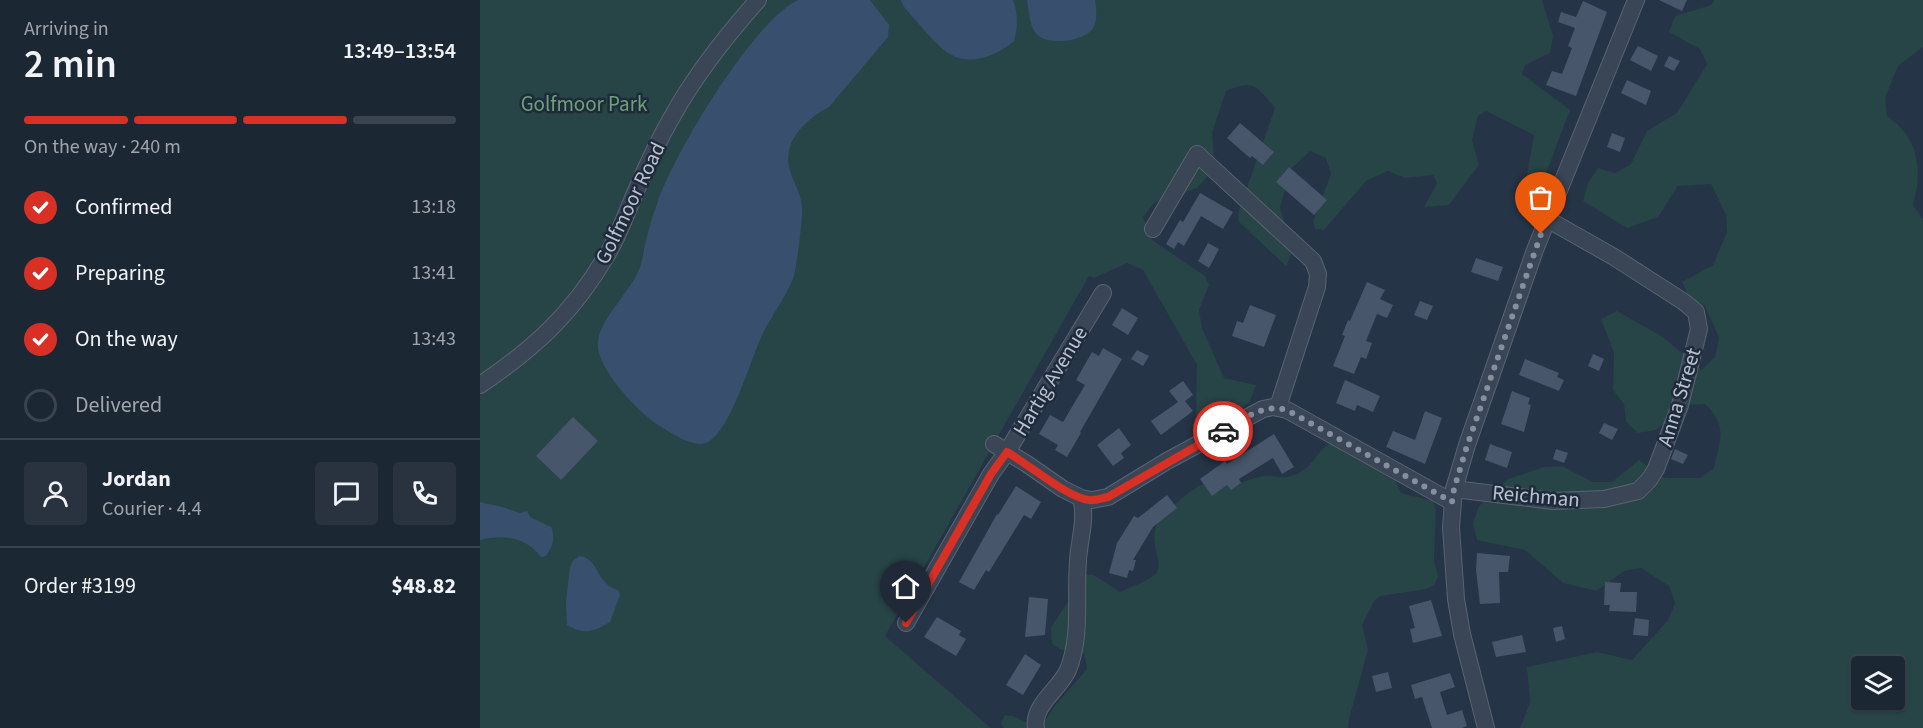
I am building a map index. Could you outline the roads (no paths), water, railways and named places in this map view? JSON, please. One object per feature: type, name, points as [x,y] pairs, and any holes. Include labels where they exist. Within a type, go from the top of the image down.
[{"type":"street","name":"Golfmoor Road","points":[[480,385],[533,347],[550,331],[583,292],[609,252],[672,115],[712,56],[758,0]]},
{"type":"street","points":[[1486,728],[1462,634],[1456,599],[1452,559],[1453,495],[1509,324],[1547,219],[1636,0]]},
{"type":"street","points":[[1001,448],[1080,498],[1092,500],[1108,497],[1167,461],[1263,409],[1278,407],[1317,287],[1317,269],[1308,255],[1197,154],[1153,229]]},
{"type":"street","name":"Anna Street","points":[[1547,219],[1614,257],[1696,312],[1700,329],[1680,405],[1664,450],[1649,480]]},
{"type":"street","name":"Hartig Avenue","points":[[906,623],[991,474],[1001,448],[1103,293]]},
{"type":"street","name":"Reichman","points":[[1278,407],[1453,495],[1588,501],[1638,491],[1649,480]]},
{"type":"street","points":[[1036,720],[1058,687],[1073,655],[1078,612],[1078,560],[1084,516],[1080,498]]},
{"type":"water","points":[[798,0],[870,0],[889,25],[888,37],[829,107],[804,125],[794,137],[788,159],[802,209],[793,279],[763,333],[725,423],[708,442],[702,444],[690,442],[651,420],[620,389],[603,364],[599,352],[600,332],[638,272],[657,204],[679,154],[697,123],[759,34],[780,13]]},
{"type":"water","points":[[901,0],[1013,0],[1017,20],[1014,41],[984,58],[958,58],[944,50],[932,39],[904,7]]},
{"type":"water","points":[[1027,0],[1095,0],[1095,25],[1089,33],[1082,37],[1064,41],[1047,40],[1040,37],[1033,29]]},
{"type":"water","points":[[480,502],[520,513],[527,511],[530,517],[551,527],[553,542],[546,556],[541,557],[528,545],[514,539],[497,537],[480,540]]},
{"type":"water","points":[[579,556],[589,560],[602,579],[619,591],[620,595],[610,622],[589,631],[567,625],[566,602],[570,567]]},
{"type":"park label","name":"Golfmoor Park","points":[[584,104]]}]
